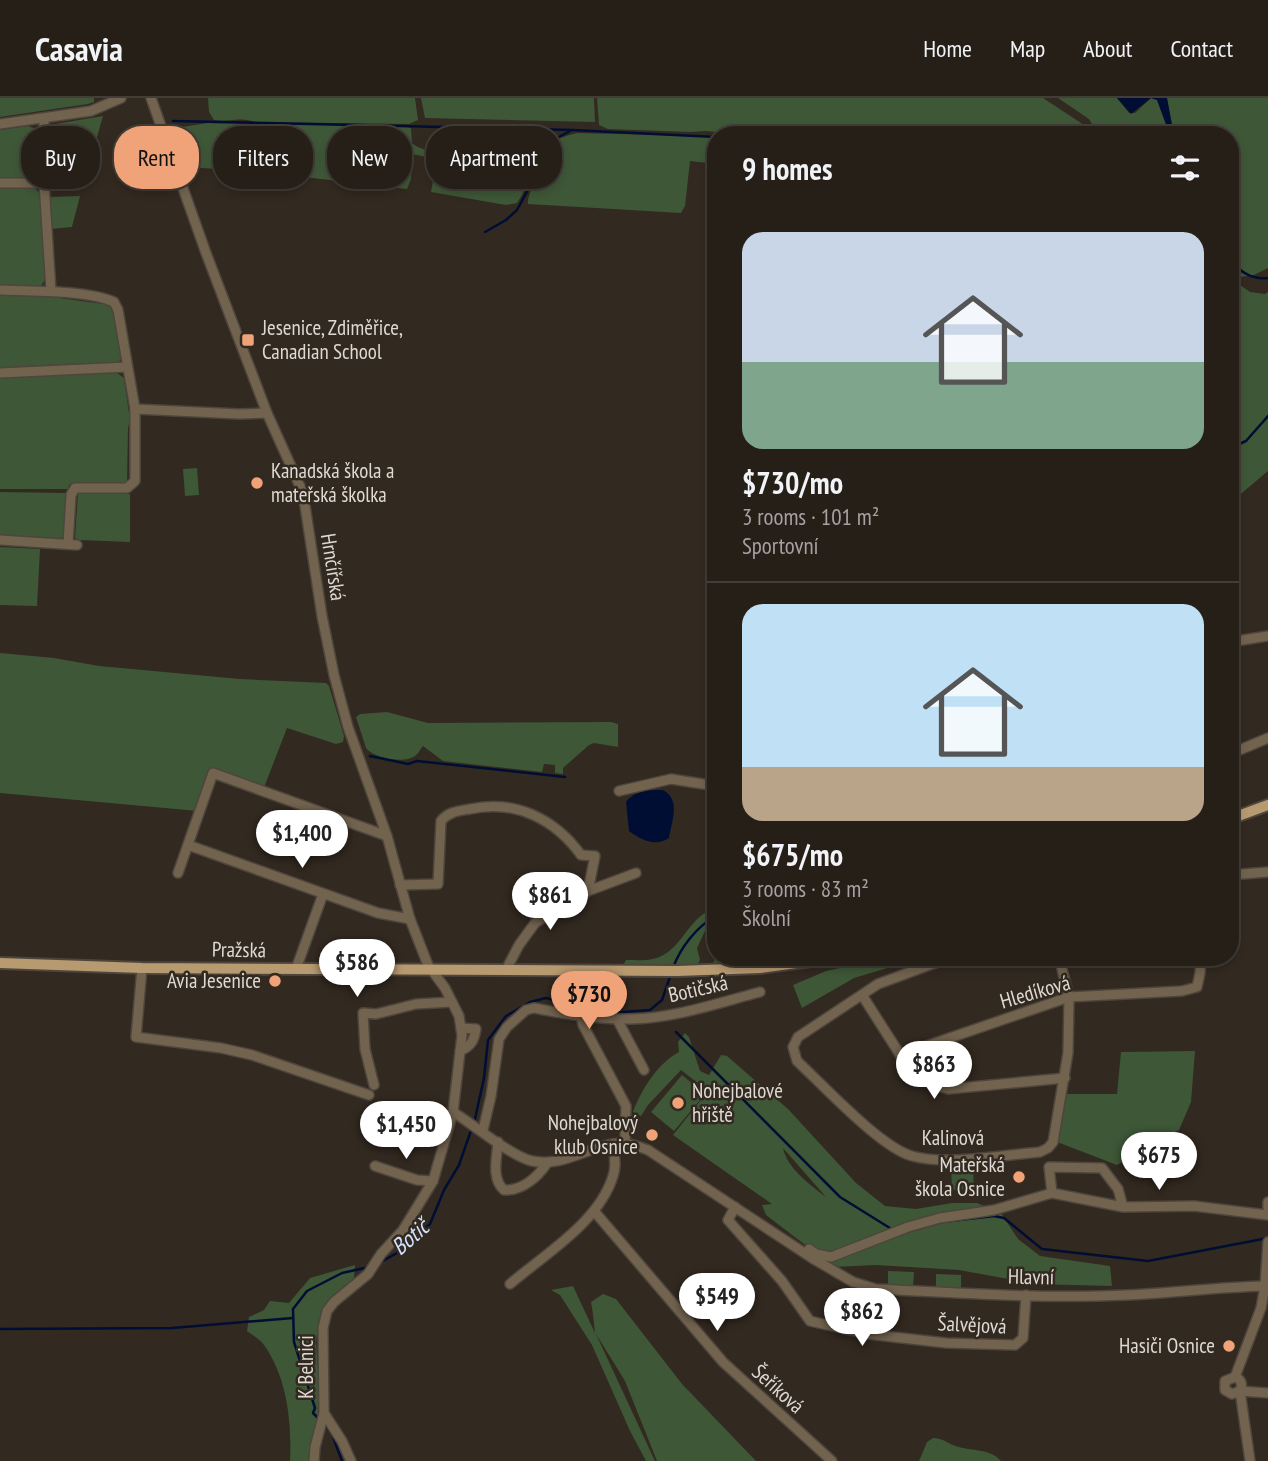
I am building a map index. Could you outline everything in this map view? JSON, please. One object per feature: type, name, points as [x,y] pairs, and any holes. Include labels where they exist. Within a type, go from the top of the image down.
[{"type":"main road","points":[[1239,816],[1268,805]]},
{"type":"main road","name":"Pražská","points":[[0,963],[296,970],[507,968],[671,971],[775,966]]},
{"type":"street","points":[[0,124],[91,111],[121,98]]},
{"type":"street","name":"Hrnčířská","points":[[151,98],[267,413],[303,494],[334,675],[356,752],[387,836],[410,919],[431,970]]},
{"type":"street","points":[[44,119],[44,126]]},
{"type":"street","points":[[0,183],[21,183]]},
{"type":"street","points":[[44,189],[51,291]]},
{"type":"street","points":[[0,290],[51,291],[104,298],[114,302],[118,310],[136,424],[133,485],[127,488],[75,488],[71,495],[72,544],[0,541]]},
{"type":"street","points":[[0,373],[127,367]]},
{"type":"street","points":[[135,409],[267,413]]},
{"type":"street","points":[[1239,641],[1268,636]]},
{"type":"street","points":[[1239,750],[1268,738]]},
{"type":"street","points":[[178,873],[213,773],[387,836]]},
{"type":"street","points":[[619,791],[671,779],[707,785]]},
{"type":"street","points":[[400,885],[438,884],[441,821],[447,814],[476,807],[510,807],[545,820],[567,835],[582,855],[595,856],[588,891]]},
{"type":"street","points":[[188,845],[378,913],[410,919]]},
{"type":"street","points":[[1239,873],[1268,872]]},
{"type":"street","points":[[507,968],[519,944],[535,923],[588,891],[636,873]]},
{"type":"street","points":[[296,970],[323,894]]},
{"type":"street","points":[[927,966],[878,984],[863,995],[908,1067],[920,1078],[932,1085],[948,1089],[1065,1078]]},
{"type":"street","name":"Kalinová","points":[[863,995],[798,1037],[793,1047],[797,1061],[885,1142],[908,1155],[926,1159],[944,1160],[1040,1152],[1053,1142],[1068,1053],[1069,997],[1061,966]]},
{"type":"street","name":"Hledíková","points":[[900,1055],[1069,997],[1182,991],[1197,987],[1200,966]]},
{"type":"street","points":[[142,968],[136,1037],[221,1048],[252,1055],[369,1095]]},
{"type":"street","points":[[431,970],[445,988],[459,1016],[461,1028],[453,1112],[522,1158],[547,1163],[556,1163],[613,1144],[625,1143],[648,1150],[768,1228],[782,1230],[816,1254],[831,1257],[908,1227],[940,1218],[994,1210],[1052,1193],[1123,1207],[1194,1206],[1268,1215]]},
{"type":"street","name":"Botičská","points":[[480,1128],[493,1082],[496,1048],[507,1027],[526,1010],[534,1008],[581,1016],[617,1018],[668,1015],[760,992]]},
{"type":"street","points":[[374,1085],[365,1048],[363,1013],[376,1014],[416,1004],[452,1002]]},
{"type":"street","points":[[581,1016],[583,1025],[625,1106],[625,1143]]},
{"type":"street","points":[[617,1018],[644,1069]]},
{"type":"street","points":[[460,1051],[474,1040],[476,1029],[461,1028]]},
{"type":"street","name":"K Belnici","points":[[314,1461],[323,1418],[323,1328],[327,1311],[372,1267],[403,1230],[433,1181],[453,1112]]},
{"type":"street","points":[[498,1142],[497,1180],[504,1190],[514,1190],[524,1185],[541,1172],[547,1163]]},
{"type":"street","points":[[510,1284],[594,1211],[614,1176],[613,1144]]},
{"type":"street","points":[[375,1166],[417,1180],[433,1181]]},
{"type":"street","points":[[1052,1193],[1049,1167],[1102,1168],[1118,1189],[1123,1207]]},
{"type":"street","name":"Šalvějová","points":[[735,1207],[728,1220],[782,1281],[810,1321],[867,1334],[946,1343],[1015,1345],[1023,1338],[1026,1295]]},
{"type":"street","name":"Šeříková","points":[[594,1211],[723,1362],[830,1460]]},
{"type":"street","name":"Hlavní","points":[[768,1228],[853,1282],[876,1289],[1026,1295],[1127,1295],[1265,1286]]},
{"type":"street","points":[[1268,1242],[1261,1308],[1235,1377],[1225,1381],[1225,1390],[1232,1394],[1240,1391],[1268,1393]]},
{"type":"street","points":[[1235,1377],[1241,1382],[1250,1461]]},
{"type":"street","points":[[323,1418],[342,1441],[351,1461]]},
{"type":"green space","points":[[0,98],[94,98],[94,102],[0,117]]},
{"type":"green space","points":[[208,98],[415,98],[418,120],[409,124],[220,121],[214,120],[209,112]]},
{"type":"green space","points":[[421,98],[594,98],[595,122],[425,118]]},
{"type":"green space","points":[[597,98],[1043,98],[1083,126],[707,126],[707,131],[691,132],[608,129],[599,125]]},
{"type":"green space","points":[[1058,98],[1117,98],[1129,113],[1135,113],[1151,98],[1157,100],[1167,126],[1093,126],[1089,119]]},
{"type":"green space","points":[[1167,98],[1268,98],[1268,268],[1254,275],[1239,277],[1239,126],[1171,126]]},
{"type":"green space","points":[[103,116],[100,126],[49,125]]},
{"type":"green space","points":[[208,123],[404,126],[327,126],[327,180],[313,178],[313,126],[213,126],[213,169],[199,168],[199,126],[188,126]]},
{"type":"green space","points":[[21,127],[21,178],[0,179],[0,130]]},
{"type":"green space","points":[[577,133],[707,136],[707,163],[690,161],[685,206],[681,213],[528,204],[532,189],[562,189],[562,138]]},
{"type":"green space","points":[[412,143],[426,149],[426,157],[412,154]]},
{"type":"green space","points":[[0,187],[35,189],[41,194],[46,278],[41,286],[0,286]]},
{"type":"green space","points":[[432,189],[525,189],[517,203],[506,205],[431,192]]},
{"type":"green space","points":[[80,196],[72,227],[51,229],[50,197]]},
{"type":"green space","points":[[1239,284],[1250,292],[1268,292],[1268,471],[1239,495]]},
{"type":"green space","points":[[0,296],[45,296],[111,305],[115,312],[121,359],[118,363],[106,365],[0,368]]},
{"type":"green space","points":[[117,373],[124,378],[130,420],[127,484],[75,482],[69,485],[68,489],[0,489],[0,378]]},
{"type":"green space","points":[[197,468],[199,495],[185,496],[183,469]]},
{"type":"green space","points":[[0,492],[67,493],[65,536],[59,539],[0,536]]},
{"type":"green space","points":[[78,493],[130,494],[130,542],[75,538]]},
{"type":"green space","points":[[0,547],[40,549],[37,606],[0,605]]},
{"type":"green space","points":[[0,653],[99,666],[240,679],[326,683],[344,736],[343,742],[336,744],[287,728],[263,790],[217,772],[198,811],[0,793]]},
{"type":"green space","points":[[387,712],[428,723],[611,722],[618,724],[618,747],[594,743],[589,745],[563,768],[563,774],[555,773],[555,765],[544,764],[542,772],[443,761],[423,746],[411,758],[390,759],[376,755],[366,748],[356,717],[360,714]]},
{"type":"green space","points":[[707,912],[707,929],[697,948],[700,960],[696,967],[623,965],[626,960],[651,959],[665,954]]},
{"type":"green space","points":[[849,966],[894,966],[854,978],[802,1008],[793,985],[826,971]]},
{"type":"green space","points":[[685,1033],[689,1037],[700,1071],[709,1075],[721,1055],[727,1056],[788,1109],[856,1183],[885,1206],[916,1209],[952,1203],[977,1203],[1001,1213],[1018,1239],[1040,1256],[1110,1266],[1112,1286],[1035,1284],[959,1270],[876,1265],[834,1267],[766,1215],[762,1205],[772,1204],[673,1135],[708,1091],[681,1070],[641,1116],[633,1112],[651,1078],[664,1063],[679,1052],[678,1042]],"holes":[[[783,1148],[826,1197],[794,1169]]]},
{"type":"green space","points":[[935,1047],[948,1085],[925,1078],[909,1063],[914,1054]]},
{"type":"green space","points":[[1195,1051],[1191,1102],[1179,1130],[1117,1165],[1057,1142],[1067,1094],[1117,1094],[1121,1052]]},
{"type":"green space","name":"Nohejbalové hřiště","points":[[682,1075],[705,1094],[674,1131],[651,1112]]},
{"type":"green space","points":[[973,1168],[974,1189],[952,1190],[951,1169]]},
{"type":"green space","points":[[355,1265],[354,1278],[329,1299],[319,1320],[316,1342],[321,1411],[313,1433],[310,1461],[290,1461],[289,1416],[283,1386],[264,1345],[247,1331],[249,1317],[264,1310],[270,1301],[289,1303],[310,1278]]},
{"type":"green space","points":[[888,1271],[914,1272],[913,1287],[888,1286]]},
{"type":"green space","points":[[936,1274],[961,1275],[961,1288],[936,1288]]},
{"type":"green space","points":[[573,1286],[595,1333],[591,1302],[603,1294],[616,1299],[682,1384],[756,1461],[657,1461],[625,1381],[596,1334],[655,1461],[646,1461],[592,1345],[560,1295],[551,1290]]},
{"type":"green space","points":[[933,1438],[959,1447],[987,1452],[1001,1461],[919,1461],[927,1442]]},
{"type":"water","points":[[1117,98],[1151,98],[1131,114]]},
{"type":"water","points":[[1151,98],[1167,98],[1172,126],[1167,126],[1157,100]]},
{"type":"water","points":[[663,790],[669,794],[674,805],[669,838],[659,842],[643,840],[629,831],[626,802],[638,793]]},
{"type":"waterway","points":[[173,121],[572,130],[707,137]]},
{"type":"waterway","points":[[485,232],[517,210],[555,139],[570,131]]},
{"type":"waterway","name":"Botič","points":[[1239,270],[1257,278],[1268,278]]},
{"type":"waterway","name":"Botič","points":[[1239,444],[1246,441],[1268,416]]},
{"type":"waterway","points":[[370,756],[408,764],[417,761],[565,777]]},
{"type":"waterway","name":"Botič","points":[[673,968],[690,938],[707,922]]},
{"type":"waterway","name":"Botič","points":[[379,1263],[397,1253],[430,1224],[444,1190],[459,1165],[475,1119],[484,1078],[488,1040],[506,1016],[530,1002],[546,998],[609,1013],[650,1010],[662,1000],[671,974]]},
{"type":"waterway","points":[[676,1032],[840,1197],[893,1230]]},
{"type":"waterway","points":[[906,1232],[942,1222],[994,1216],[1004,1218],[1042,1249],[1148,1261],[1268,1238]]},
{"type":"waterway","name":"Botič","points":[[319,1419],[313,1413],[315,1408],[294,1342],[293,1309],[307,1291],[342,1273],[369,1267]]},
{"type":"waterway","points":[[0,1329],[172,1328],[293,1318]]},
{"type":"waterway","name":"Botič","points":[[324,1423],[332,1434],[342,1461]]},
{"type":"place","name":"Jesenice, Zdiměřice, Canadian School","points":[[248,340]]},
{"type":"place","name":"Kanadská škola a mateřská školka","points":[[257,483]]},
{"type":"place","name":"Avia Jesenice","points":[[275,981]]},
{"type":"place","name":"Nohejbalové hřiště","points":[[678,1103]]},
{"type":"place","name":"Nohejbalový klub Osnice","points":[[652,1135]]},
{"type":"place","name":"Mateřská škola Osnice","points":[[1019,1177]]},
{"type":"place","name":"Hasiči Osnice","points":[[1229,1346]]}]
